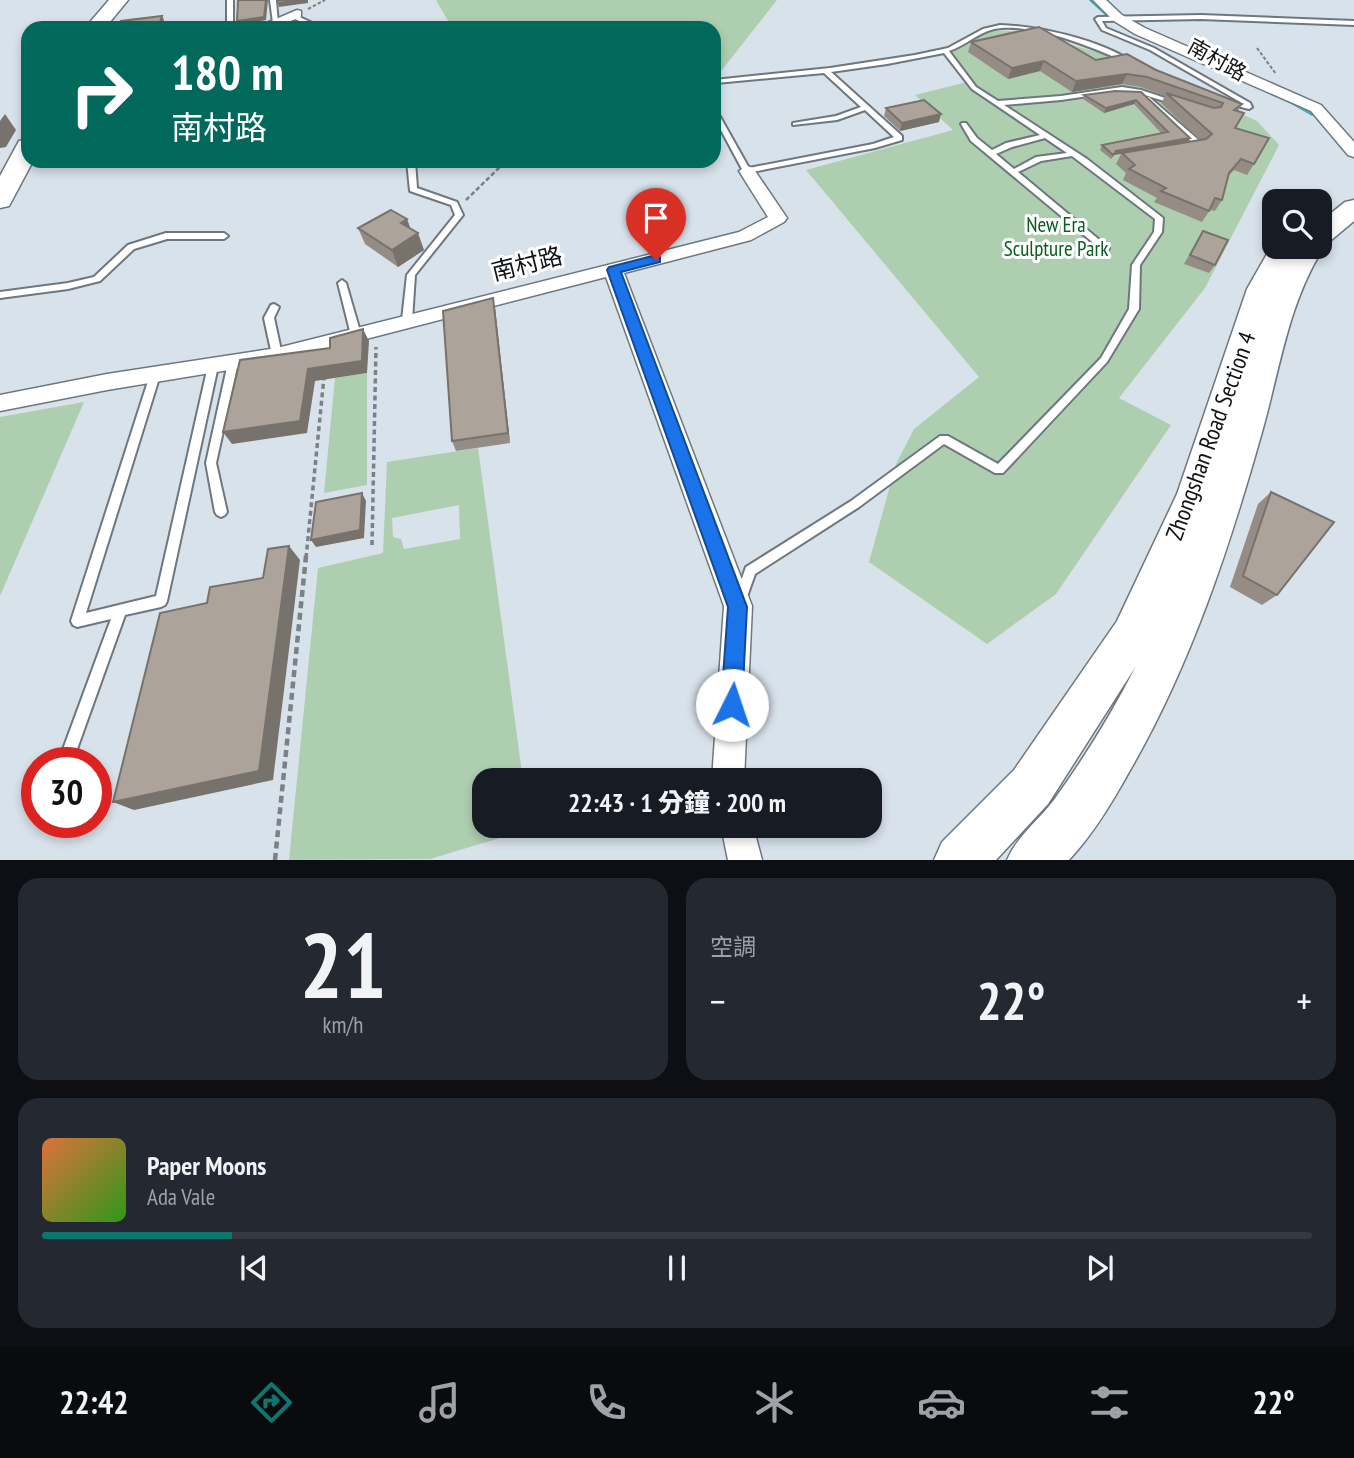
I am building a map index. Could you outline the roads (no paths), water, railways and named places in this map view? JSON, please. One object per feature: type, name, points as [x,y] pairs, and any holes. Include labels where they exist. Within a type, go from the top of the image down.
[{"type":"main road","points":[[102,21],[121,1]]},
{"type":"main road","points":[[0,200],[21,160]]},
{"type":"main road","points":[[1332,202],[1354,189]]},
{"type":"main road","points":[[1332,225],[1354,208]]},
{"type":"main road","name":"Zhongshan Road Section 4","points":[[960,859],[1031,787],[1132,635],[1196,494],[1262,289],[1279,259]]},
{"type":"main road","name":"Zhongshan Road Section 4","points":[[1032,859],[1068,822],[1117,747],[1164,656],[1214,531],[1282,305],[1301,259]]},
{"type":"street","points":[[1099,0],[1118,18],[1140,30],[1316,107],[1354,152]]},
{"type":"street","points":[[281,21],[295,15]]},
{"type":"street","name":"南村路","points":[[0,403],[168,370],[276,355],[745,236],[764,229],[778,218],[747,171]]},
{"type":"street","points":[[613,270],[638,356],[738,607],[729,768]]},
{"type":"street","points":[[740,838],[745,859]]},
{"type":"lane","points":[[230,0],[230,21]]},
{"type":"lane","points":[[273,0],[276,21]]},
{"type":"lane","points":[[295,15],[306,21]]},
{"type":"lane","points":[[1118,18],[1201,17],[1354,23]]},
{"type":"lane","name":"南村路","points":[[1118,18],[1098,19],[1104,29],[1152,49],[1249,107],[1220,100]]},
{"type":"lane","points":[[721,81],[827,72],[946,51],[990,27],[1057,36],[1096,48],[1141,67]]},
{"type":"lane","points":[[738,607],[750,571],[855,504],[944,439],[999,470],[1104,360],[1134,310],[1136,265],[1158,232],[1159,218],[1073,154],[974,88],[946,51]]},
{"type":"lane","points":[[747,171],[876,146],[899,138],[827,72]]},
{"type":"lane","points":[[998,103],[1122,89],[1139,91],[1187,107]]},
{"type":"lane","points":[[1139,91],[1199,145],[1185,148]]},
{"type":"lane","points":[[795,124],[837,118],[864,108]]},
{"type":"lane","name":"南村路","points":[[721,124],[747,171]]},
{"type":"lane","points":[[964,124],[974,139],[1105,248]]},
{"type":"lane","points":[[992,153],[1009,145],[1046,136]]},
{"type":"lane","points":[[1013,172],[1039,159],[1073,154]]},
{"type":"lane","points":[[407,320],[411,275],[459,215],[454,204],[413,189],[412,168]]},
{"type":"lane","points":[[0,295],[68,286],[97,279],[131,247],[166,236],[224,236]]},
{"type":"lane","points":[[342,283],[356,335]]},
{"type":"lane","points":[[274,307],[269,318],[276,355]]},
{"type":"lane","points":[[221,512],[211,463],[223,364]]},
{"type":"lane","points":[[168,370],[77,621],[161,601],[223,364]]},
{"type":"lane","points":[[71,747],[121,610]]},
{"type":"waterway","points":[[1091,0],[1113,20]]},
{"type":"waterway","points":[[1288,100],[1312,114]]},
{"type":"park label","name":"New Era Sculpture Park","points":[[1056,237]]}]
